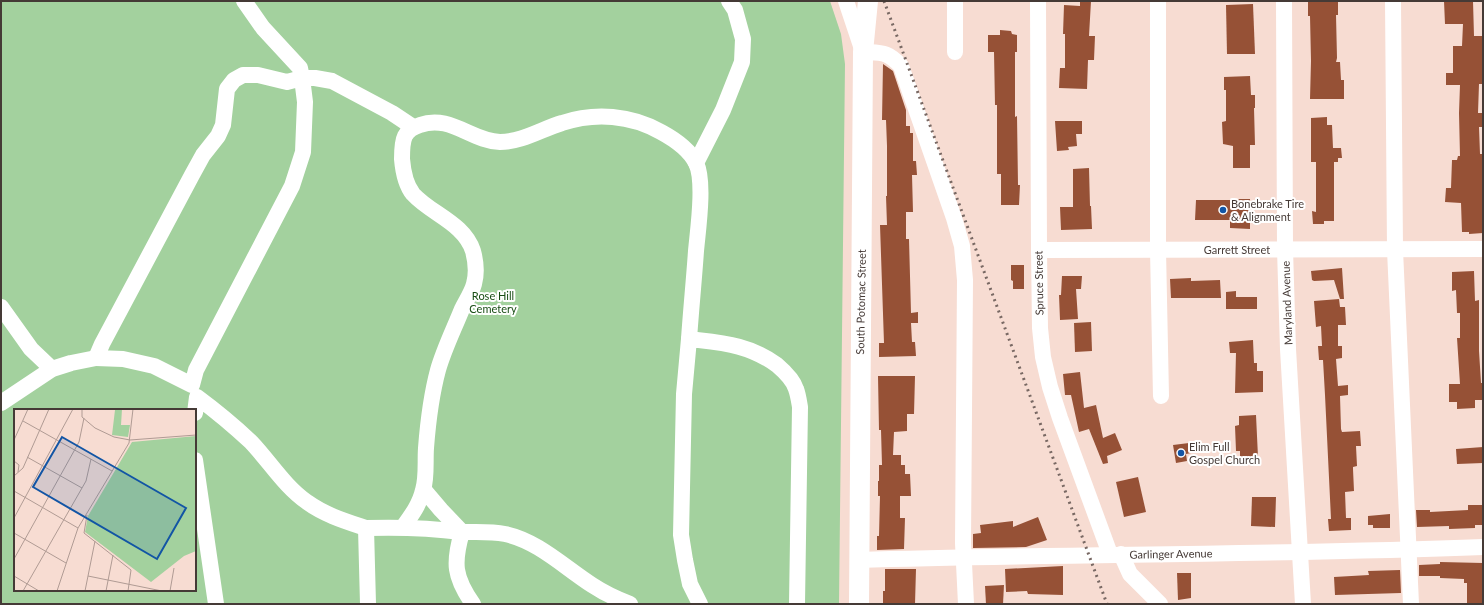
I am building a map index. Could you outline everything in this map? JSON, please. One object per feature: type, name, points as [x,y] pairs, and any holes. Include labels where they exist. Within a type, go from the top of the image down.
[{"type":"main road","name":"South Potomac Street","points":[[859,604],[858,560],[863,52],[868,1]]},
{"type":"street","points":[[195,409],[196,370],[292,186],[303,152],[305,102],[300,68],[263,28],[244,1]]},
{"type":"street","points":[[696,163],[723,110],[742,62],[743,39],[735,10],[729,1]]},
{"type":"street","points":[[846,1],[863,52],[884,53],[893,58],[901,66],[954,218],[962,246],[965,280],[963,415],[964,557],[966,604]]},
{"type":"street","points":[[955,1],[955,52]]},
{"type":"street","name":"Spruce Street","points":[[1038,1],[1040,328],[1043,357],[1060,418],[1115,554],[1130,574],[1160,604]]},
{"type":"street","points":[[1158,1],[1158,250],[1161,396]]},
{"type":"street","name":"Maryland Avenue","points":[[1284,1],[1285,250],[1288,349],[1303,604]]},
{"type":"street","points":[[1393,1],[1394,250],[1411,604]]},
{"type":"street","points":[[96,358],[192,175],[203,155],[218,136],[223,125],[226,89],[234,80],[243,75],[258,76],[287,82],[302,78],[315,78],[332,81],[392,113],[413,127]]},
{"type":"street","points":[[403,527],[414,512],[424,490],[425,449],[430,404],[438,368],[474,284],[476,266],[473,249],[464,236],[452,223],[413,194],[406,182],[402,168],[402,150],[405,136],[413,127],[427,122],[444,122],[480,137],[497,142],[514,141],[563,122],[587,117],[610,116],[631,119],[653,127],[687,150],[696,163],[700,186],[700,215],[684,394],[681,535],[690,584],[700,604]]},
{"type":"street","name":"Garrett Street","points":[[1039,250],[1483,249]]},
{"type":"street","points":[[1,307],[31,349],[52,369]]},
{"type":"street","points":[[689,340],[728,344],[747,348],[767,358],[785,371],[796,388],[800,407],[797,604]]},
{"type":"street","points":[[1,403],[52,369],[71,362],[96,358],[123,359],[154,366],[195,391],[251,442],[286,484],[306,501],[324,513],[366,528],[403,527],[443,529],[462,532],[505,534],[522,539],[542,550],[593,586],[630,604]]},
{"type":"street","points":[[196,467],[216,604]]},
{"type":"street","points":[[424,490],[462,532]]},
{"type":"street","points":[[366,528],[368,604]]},
{"type":"street","points":[[462,532],[456,562],[458,575],[473,604]]},
{"type":"street","name":"Garlinger Avenue","points":[[858,560],[1115,554],[1408,550],[1483,547]]},
{"type":"green space","name":"Rose Hill Cemetery","points":[[1,1],[830,1],[841,34],[845,64],[839,604],[1,604]]},
{"type":"building","points":[[1080,1],[1091,1],[1089,36],[1095,36],[1094,60],[1088,60],[1087,89],[1059,88],[1060,68],[1065,68],[1065,34],[1063,34],[1064,5],[1080,6]]},
{"type":"building","points":[[1308,1],[1338,1],[1338,15],[1336,15],[1336,62],[1340,62],[1341,80],[1344,80],[1344,99],[1310,99],[1311,61],[1310,16],[1308,16]]},
{"type":"building","points":[[1444,1],[1473,1],[1474,36],[1483,36],[1483,84],[1479,84],[1478,113],[1483,113],[1483,127],[1479,127],[1480,154],[1483,154],[1483,233],[1469,234],[1469,232],[1462,232],[1461,203],[1445,202],[1446,188],[1451,188],[1452,160],[1457,160],[1458,156],[1460,156],[1460,85],[1446,85],[1446,73],[1453,73],[1453,46],[1462,46],[1463,24],[1445,24]]},
{"type":"building","points":[[1253,4],[1255,54],[1227,54],[1226,5]]},
{"type":"building","points":[[1000,30],[1011,31],[1012,34],[1017,35],[1017,52],[1015,52],[1015,117],[1017,116],[1018,185],[1020,185],[1019,205],[1001,205],[1001,174],[997,174],[997,105],[995,105],[994,52],[988,52],[988,35],[1000,35]]},
{"type":"building","points":[[883,64],[893,71],[906,110],[906,126],[910,126],[910,133],[913,133],[913,161],[916,161],[917,175],[912,175],[913,212],[906,212],[906,239],[909,239],[911,313],[918,312],[918,323],[911,323],[912,342],[915,342],[916,356],[879,357],[879,343],[884,343],[880,225],[887,225],[886,120],[882,120]]},
{"type":"building","points":[[1250,76],[1251,95],[1255,95],[1255,145],[1250,145],[1250,168],[1233,168],[1233,146],[1223,144],[1222,122],[1226,121],[1226,90],[1224,90],[1224,77]]},
{"type":"building","points":[[1327,117],[1327,125],[1332,125],[1333,148],[1341,148],[1342,158],[1338,158],[1338,162],[1334,162],[1334,221],[1324,221],[1324,224],[1313,224],[1312,211],[1316,212],[1316,162],[1311,162],[1311,118]]},
{"type":"building","points":[[1055,121],[1082,121],[1082,134],[1076,134],[1077,146],[1068,147],[1069,150],[1057,151]]},
{"type":"building","points":[[1089,168],[1092,229],[1061,230],[1060,207],[1073,207],[1073,169]]},
{"type":"building","name":"Bonebrake Tire & Alignment","points":[[1250,199],[1250,229],[1230,228],[1230,220],[1195,220],[1196,200]]},
{"type":"building","points":[[1011,265],[1024,265],[1024,289],[1013,289],[1013,281],[1011,280]]},
{"type":"building","points":[[1342,268],[1344,299],[1340,299],[1334,280],[1312,280],[1311,271]]},
{"type":"building","points":[[1474,271],[1475,301],[1479,300],[1479,351],[1481,383],[1483,383],[1483,400],[1475,400],[1475,408],[1457,409],[1457,402],[1449,402],[1449,384],[1460,384],[1457,338],[1460,338],[1460,313],[1457,313],[1456,290],[1452,291],[1452,272]]},
{"type":"building","points":[[1062,276],[1082,276],[1081,289],[1076,289],[1078,319],[1060,320],[1059,295],[1061,295]]},
{"type":"building","points":[[1191,278],[1191,281],[1220,280],[1221,298],[1171,298],[1170,279]]},
{"type":"building","points":[[1236,291],[1236,297],[1257,297],[1257,309],[1226,309],[1226,292]]},
{"type":"building","points":[[1339,299],[1340,307],[1345,307],[1346,325],[1338,325],[1338,346],[1342,346],[1342,358],[1336,359],[1338,386],[1348,385],[1348,395],[1340,396],[1341,429],[1342,432],[1360,431],[1361,446],[1356,446],[1357,466],[1353,467],[1354,491],[1345,492],[1346,518],[1351,518],[1351,530],[1329,531],[1328,519],[1331,519],[1323,360],[1319,360],[1318,346],[1322,346],[1321,326],[1316,327],[1314,301]]},
{"type":"building","points":[[1091,322],[1092,351],[1075,352],[1074,323]]},
{"type":"building","points":[[1253,340],[1254,363],[1257,363],[1257,371],[1263,371],[1263,392],[1235,393],[1236,353],[1230,353],[1229,342]]},
{"type":"building","points":[[1080,372],[1084,408],[1096,405],[1103,438],[1115,433],[1122,450],[1107,456],[1108,463],[1103,464],[1089,429],[1079,432],[1071,395],[1065,395],[1063,374]]},
{"type":"building","points":[[878,376],[915,376],[914,414],[907,414],[907,431],[894,432],[893,455],[901,455],[901,465],[905,465],[905,474],[910,474],[911,496],[900,496],[900,518],[905,518],[904,549],[877,550],[877,536],[879,536],[880,496],[878,496],[878,481],[879,465],[882,465],[881,430],[879,430]]},
{"type":"building","points":[[1256,415],[1258,457],[1240,458],[1240,451],[1236,451],[1235,426],[1239,425],[1239,416]]},
{"type":"building","name":"Elim Full Gospel Church","points":[[1189,443],[1191,453],[1186,454],[1187,461],[1176,463],[1173,445]]},
{"type":"building","points":[[1483,447],[1483,463],[1457,464],[1456,449]]},
{"type":"building","points":[[1138,477],[1146,512],[1124,517],[1116,482]]},
{"type":"building","points":[[1252,497],[1276,497],[1275,527],[1251,526]]},
{"type":"building","points":[[1468,505],[1482,505],[1483,525],[1475,525],[1475,528],[1449,529],[1449,526],[1417,527],[1416,510],[1430,510],[1430,512],[1468,510]]},
{"type":"building","points":[[1390,514],[1390,528],[1373,528],[1373,525],[1368,525],[1368,516]]},
{"type":"building","points":[[1038,517],[1047,540],[1026,547],[973,548],[973,534],[981,533],[980,525],[1013,521],[1013,527]]},
{"type":"building","points":[[1440,562],[1483,563],[1483,604],[1467,604],[1467,583],[1464,583],[1464,579],[1440,578],[1440,576],[1419,576],[1419,565],[1440,564]]},
{"type":"building","points":[[1063,566],[1063,595],[1028,594],[1027,591],[1006,592],[1005,569]]},
{"type":"building","points":[[885,569],[916,569],[915,604],[883,604],[883,591],[885,591]]},
{"type":"building","points":[[1400,570],[1401,593],[1335,595],[1334,577],[1369,575],[1368,571]]},
{"type":"building","points":[[1177,573],[1191,573],[1191,598],[1178,600]]},
{"type":"building","points":[[1004,585],[1003,604],[986,604],[985,586]]},
{"type":"railway","points":[[884,1],[1107,604]]},
{"type":"place","name":"Bonebrake Tire & Alignment","points":[[1223,210]]},
{"type":"place","name":"Elim Full Gospel Church","points":[[1181,453]]}]
